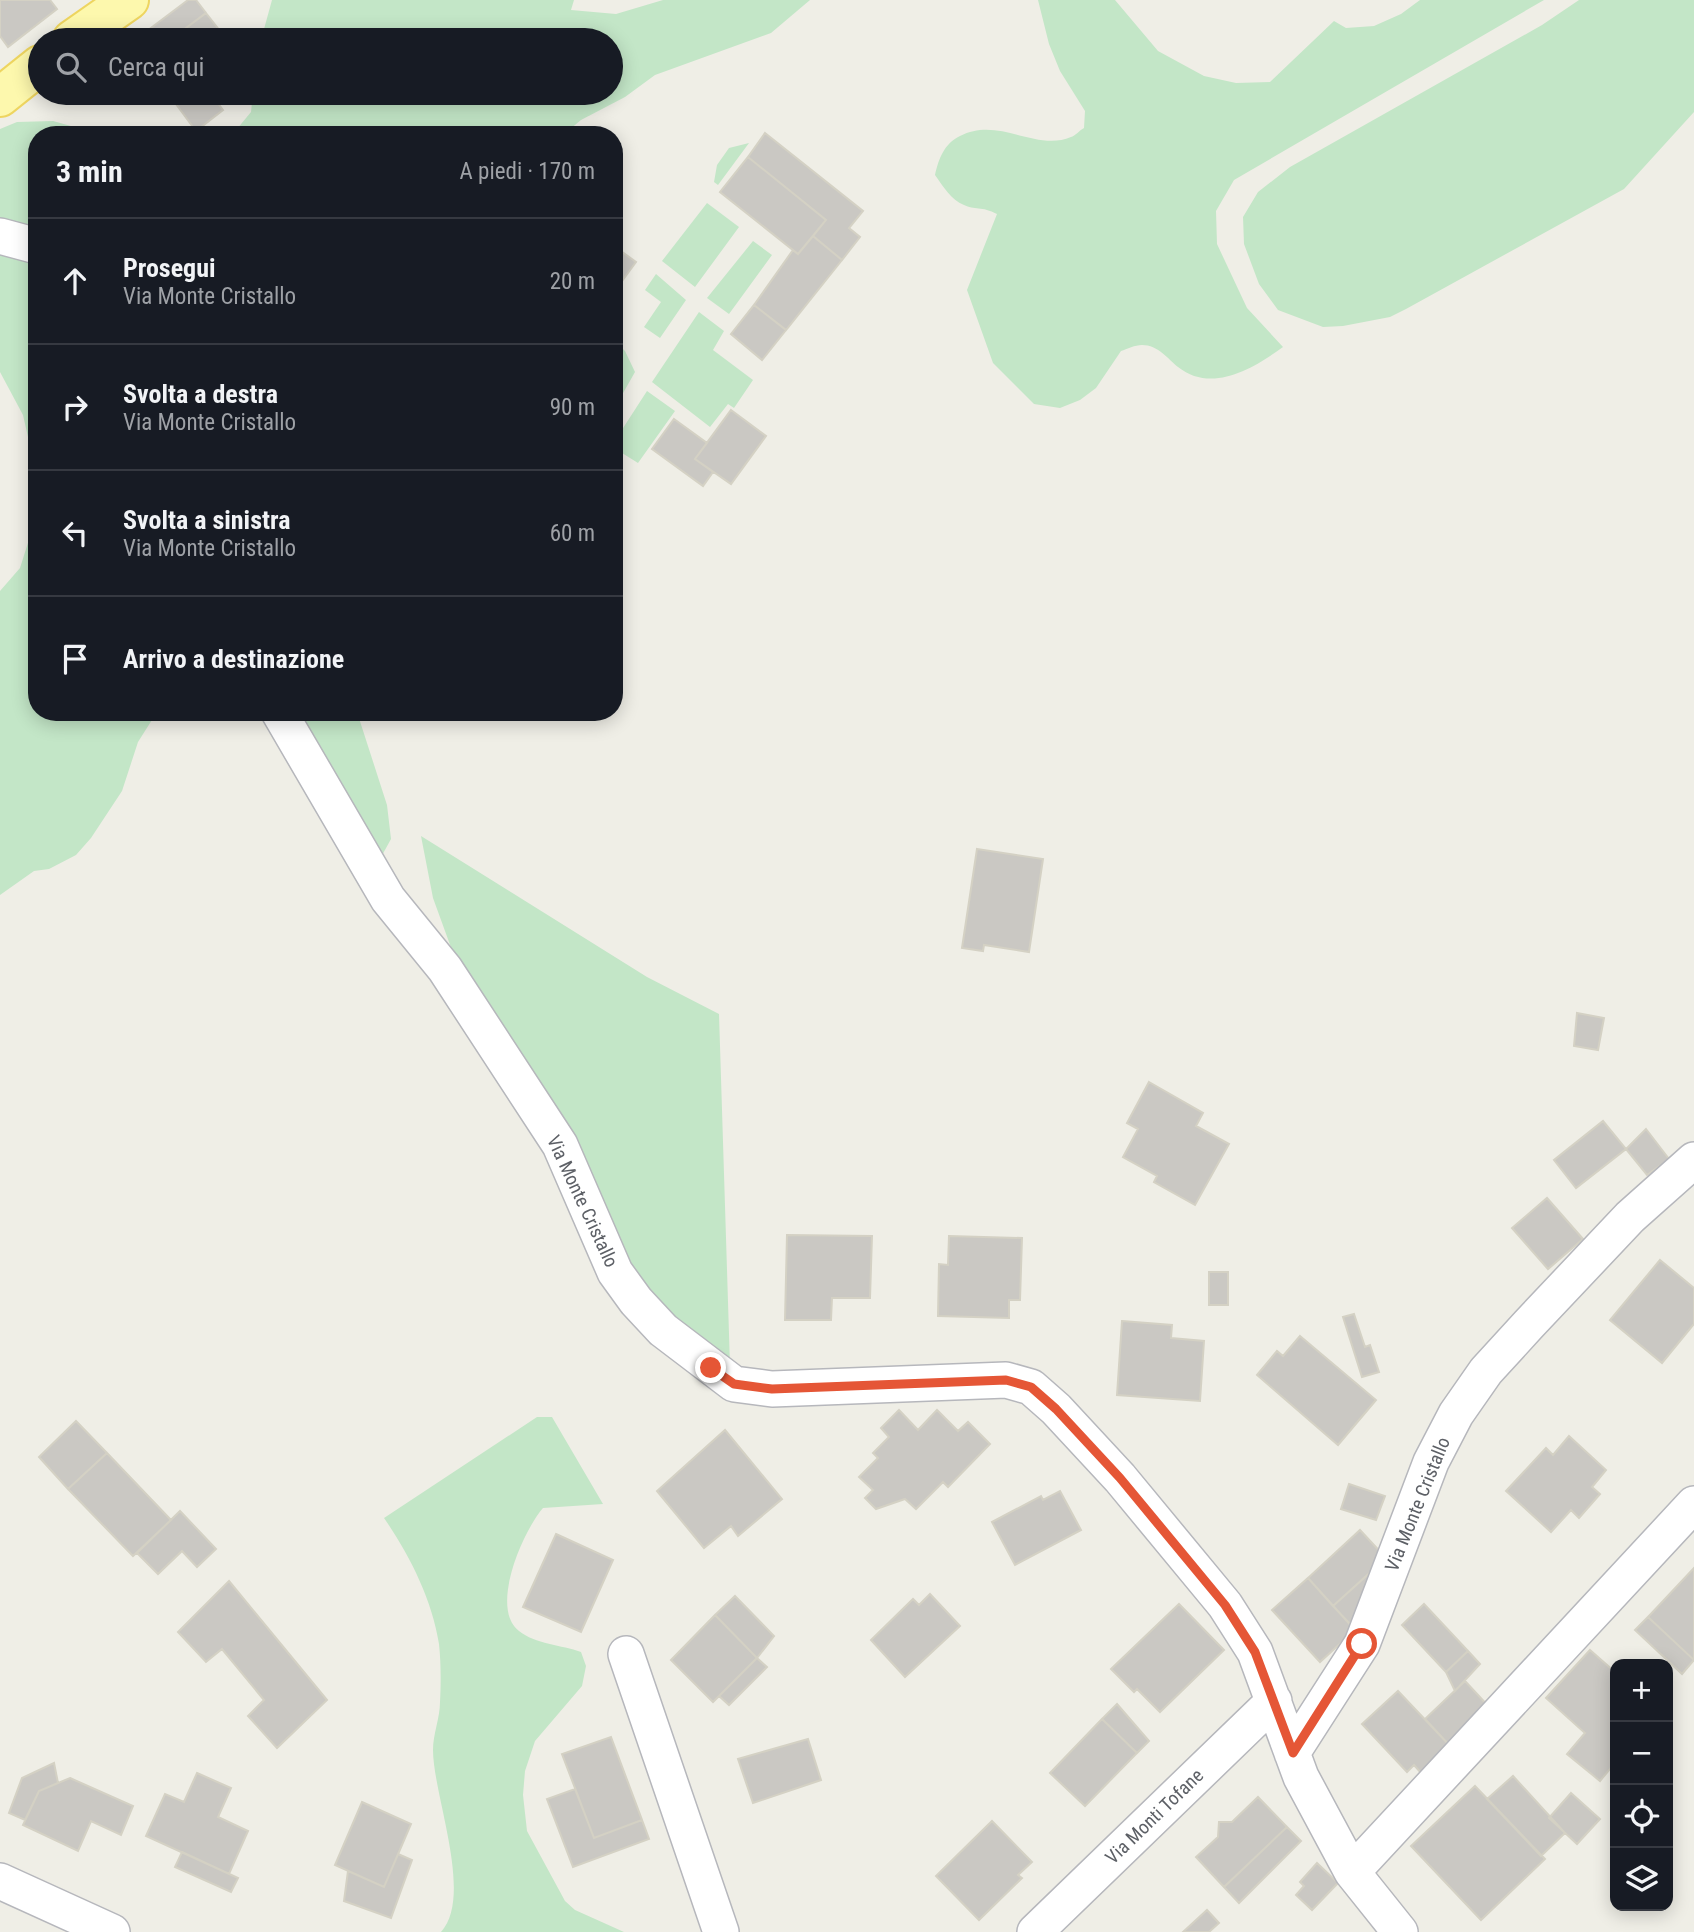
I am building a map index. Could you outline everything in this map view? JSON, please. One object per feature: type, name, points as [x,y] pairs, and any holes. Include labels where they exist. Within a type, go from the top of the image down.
[{"type":"main road","points":[[89,28],[129,0]]},
{"type":"main road","points":[[0,97],[28,75]]},
{"type":"street","points":[[0,236],[28,244]]},
{"type":"street","name":"Via Monte Cristallo","points":[[284,721],[388,899],[445,969],[560,1146],[615,1272],[636,1301],[663,1330],[734,1384],[772,1389],[1006,1380],[1031,1387],[1120,1478],[1225,1605],[1255,1652],[1301,1777],[1352,1872],[1399,1932]]},
{"type":"street","name":"Via Monte Cristallo","points":[[1293,1753],[1362,1644],[1431,1462],[1456,1415],[1486,1371],[1557,1294],[1630,1217],[1694,1160]]},
{"type":"street","points":[[1352,1872],[1694,1504]]},
{"type":"street","points":[[626,1654],[721,1932]]},
{"type":"street","name":"Via Monti Tofane","points":[[1035,1932],[1274,1701]]},
{"type":"street","points":[[0,1881],[112,1932]]},
{"type":"green space","points":[[272,0],[574,0],[571,10],[616,14],[663,0],[810,0],[771,33],[655,75],[623,98],[623,28],[264,28]]},
{"type":"green space","points":[[1038,0],[1115,0],[1158,51],[1204,76],[1236,83],[1270,82],[1334,21],[1346,28],[1374,26],[1401,14],[1420,0],[1544,0],[1234,180],[1216,211],[1217,244],[1247,308],[1283,347],[1246,370],[1219,378],[1205,378],[1191,375],[1153,347],[1134,346],[1121,351],[1096,388],[1080,400],[1060,408],[1034,404],[993,363],[967,290],[997,214],[959,203],[935,175],[946,147],[960,136],[975,131],[1003,131],[1031,138],[1058,140],[1073,136],[1084,128],[1085,111],[1060,71],[1049,44]]},
{"type":"green space","points":[[1579,0],[1694,0],[1694,112],[1624,189],[1390,317],[1323,327],[1278,310],[1259,284],[1244,244],[1243,217],[1258,192],[1290,167],[1542,25]]},
{"type":"green space","points":[[252,105],[610,105],[574,126],[239,126],[251,112]]},
{"type":"green space","points":[[53,121],[71,126],[28,126],[28,225],[0,220],[0,129],[17,122]]},
{"type":"green space","points":[[749,143],[718,185],[714,182],[717,165],[729,148]]},
{"type":"green space","points":[[707,203],[739,227],[695,287],[662,261]]},
{"type":"green space","points":[[753,241],[772,255],[729,314],[707,298]]},
{"type":"green space","points":[[0,247],[28,256],[28,437],[23,415],[0,372]]},
{"type":"green space","points":[[656,274],[686,300],[660,338],[644,327],[661,302],[645,290]]},
{"type":"green space","points":[[699,312],[724,331],[713,350],[753,380],[734,408],[728,404],[710,427],[652,382]]},
{"type":"green space","points":[[623,349],[625,351],[635,372],[623,393]]},
{"type":"green space","points":[[647,391],[675,411],[638,463],[623,454],[623,428]]},
{"type":"green space","points":[[28,543],[28,721],[151,721],[138,742],[122,791],[91,838],[76,855],[49,869],[34,871],[0,895],[0,591],[20,568]]},
{"type":"green space","points":[[298,721],[360,721],[387,805],[391,839],[380,859]]},
{"type":"green space","points":[[421,836],[647,977],[719,1014],[730,1366],[648,1296],[453,953],[433,898]]},
{"type":"green space","points":[[537,1417],[552,1417],[603,1504],[543,1508],[527,1534],[512,1570],[507,1605],[511,1620],[519,1631],[541,1642],[581,1652],[586,1666],[582,1686],[535,1741],[525,1771],[523,1795],[527,1831],[565,1901],[575,1910],[624,1932],[441,1932],[450,1916],[454,1895],[453,1870],[433,1750],[440,1708],[439,1644],[425,1594],[384,1518]]},
{"type":"building","points":[[0,0],[50,0],[57,9],[32,28],[28,28],[28,31],[8,47],[0,36]]},
{"type":"building","points":[[188,0],[196,0],[206,13],[186,28],[151,28]]},
{"type":"building","points":[[206,13],[218,28],[186,28]]},
{"type":"building","points":[[177,105],[219,105],[223,110],[202,126],[192,126]]},
{"type":"building","points":[[765,133],[863,211],[849,228],[860,237],[842,260],[813,236],[826,220],[748,157]]},
{"type":"building","points":[[748,157],[826,220],[798,254],[720,192]]},
{"type":"building","points":[[813,236],[842,260],[786,330],[754,305],[793,250],[798,254]]},
{"type":"building","points":[[623,253],[636,262],[623,280]]},
{"type":"building","points":[[754,305],[786,330],[762,360],[731,334]]},
{"type":"building","points":[[731,410],[766,436],[731,484],[695,459]]},
{"type":"building","points":[[674,419],[707,443],[695,459],[713,472],[703,486],[652,449]]},
{"type":"building","points":[[977,849],[1043,859],[1029,952],[984,945],[983,951],[962,948]]},
{"type":"building","points":[[1577,1013],[1604,1018],[1598,1050],[1574,1046]]},
{"type":"building","points":[[1149,1082],[1203,1113],[1196,1126],[1229,1144],[1195,1205],[1154,1182],[1157,1176],[1123,1157],[1138,1129],[1127,1123]]},
{"type":"building","points":[[1603,1121],[1626,1149],[1576,1188],[1554,1160]]},
{"type":"building","points":[[1646,1129],[1669,1159],[1647,1175],[1626,1149]]},
{"type":"building","points":[[1547,1198],[1583,1239],[1548,1269],[1512,1228]]},
{"type":"building","points":[[787,1235],[872,1236],[870,1298],[832,1298],[831,1320],[785,1320]]},
{"type":"building","points":[[949,1236],[1022,1238],[1020,1300],[1009,1300],[1009,1318],[938,1316],[939,1264],[948,1265]]},
{"type":"building","points":[[1660,1260],[1694,1288],[1694,1324],[1662,1363],[1610,1320]]},
{"type":"building","points":[[1209,1272],[1228,1272],[1228,1305],[1209,1305]]},
{"type":"building","points":[[1354,1314],[1365,1347],[1370,1345],[1379,1372],[1362,1377],[1343,1317]]},
{"type":"building","points":[[1122,1321],[1172,1325],[1171,1338],[1204,1341],[1200,1401],[1117,1395]]},
{"type":"building","points":[[1300,1336],[1376,1400],[1338,1445],[1257,1375],[1277,1351],[1283,1356]]},
{"type":"building","points":[[899,1410],[918,1430],[937,1410],[958,1431],[968,1422],[990,1444],[948,1487],[943,1482],[916,1509],[905,1499],[876,1509],[865,1498],[873,1490],[859,1477],[878,1458],[873,1453],[889,1437],[881,1428]]},
{"type":"building","points":[[76,1421],[107,1453],[68,1489],[39,1457]]},
{"type":"building","points":[[725,1430],[782,1499],[738,1536],[731,1526],[704,1548],[657,1491]]},
{"type":"building","points":[[1569,1436],[1606,1470],[1592,1487],[1600,1494],[1579,1518],[1571,1510],[1551,1532],[1506,1491],[1546,1448],[1553,1455]]},
{"type":"building","points":[[107,1453],[171,1520],[133,1556],[68,1489]]},
{"type":"building","points":[[1349,1484],[1385,1496],[1376,1520],[1341,1509]]},
{"type":"building","points":[[1060,1491],[1081,1530],[1015,1565],[992,1522],[1041,1496],[1043,1500]]},
{"type":"building","points":[[180,1511],[216,1549],[197,1567],[182,1551],[158,1574],[137,1553]]},
{"type":"building","points":[[1360,1530],[1386,1558],[1333,1606],[1308,1578]]},
{"type":"building","points":[[556,1534],[613,1560],[581,1632],[523,1607]]},
{"type":"building","points":[[1694,1568],[1694,1660],[1648,1617]]},
{"type":"building","points":[[1373,1570],[1369,1610],[1350,1624],[1333,1606]]},
{"type":"building","points":[[1308,1578],[1355,1630],[1320,1662],[1272,1610]]},
{"type":"building","points":[[229,1581],[327,1700],[277,1748],[248,1716],[264,1700],[222,1649],[206,1662],[178,1632]]},
{"type":"building","points":[[930,1594],[960,1626],[905,1677],[871,1640],[913,1599],[919,1605]]},
{"type":"building","points":[[735,1596],[774,1636],[757,1658],[715,1615]]},
{"type":"building","points":[[1179,1604],[1224,1650],[1160,1712],[1137,1689],[1134,1692],[1111,1669]]},
{"type":"building","points":[[1424,1604],[1468,1651],[1446,1672],[1402,1625]]},
{"type":"building","points":[[715,1615],[757,1658],[713,1702],[671,1660]]},
{"type":"building","points":[[1648,1617],[1694,1660],[1682,1674],[1673,1666],[1673,1659],[1666,1659],[1635,1630]]},
{"type":"building","points":[[1590,1650],[1610,1668],[1610,1769],[1600,1781],[1567,1754],[1585,1733],[1546,1698]]},
{"type":"building","points":[[1468,1651],[1480,1664],[1455,1691],[1446,1672]]},
{"type":"building","points":[[757,1658],[767,1667],[729,1705],[719,1696]]},
{"type":"building","points":[[1465,1681],[1491,1709],[1451,1747],[1425,1719]]},
{"type":"building","points":[[1398,1691],[1451,1747],[1422,1774],[1414,1765],[1407,1772],[1362,1724]]},
{"type":"building","points":[[1117,1704],[1149,1741],[1137,1753],[1102,1719]]},
{"type":"building","points":[[1102,1719],[1137,1753],[1085,1806],[1050,1773]]},
{"type":"building","points":[[611,1737],[642,1820],[594,1838],[562,1754]]},
{"type":"building","points":[[808,1739],[821,1780],[753,1803],[738,1759]]},
{"type":"building","points":[[54,1763],[58,1783],[39,1791],[25,1820],[9,1813],[22,1778]]},
{"type":"building","points":[[197,1773],[231,1788],[218,1817],[248,1831],[229,1874],[146,1836],[165,1794],[184,1802]]},
{"type":"building","points":[[1513,1776],[1565,1833],[1541,1856],[1487,1799]]},
{"type":"building","points":[[70,1778],[133,1806],[121,1835],[91,1821],[78,1851],[23,1825],[39,1791]]},
{"type":"building","points":[[1475,1786],[1545,1859],[1481,1920],[1411,1846]]},
{"type":"building","points":[[575,1789],[594,1838],[642,1820],[649,1839],[573,1867],[547,1799]]},
{"type":"building","points":[[1571,1793],[1600,1819],[1577,1844],[1549,1818]]},
{"type":"building","points":[[1258,1797],[1287,1827],[1224,1887],[1196,1857],[1218,1837],[1219,1822],[1232,1822]]},
{"type":"building","points":[[362,1802],[411,1824],[384,1887],[335,1865]]},
{"type":"building","points":[[992,1821],[1032,1862],[1018,1875],[1022,1878],[979,1920],[936,1876]]},
{"type":"building","points":[[1287,1827],[1301,1841],[1239,1903],[1224,1887]]},
{"type":"building","points":[[182,1852],[238,1878],[231,1892],[175,1867]]},
{"type":"building","points":[[398,1854],[412,1860],[391,1918],[344,1901],[348,1871],[384,1887]]},
{"type":"building","points":[[1317,1863],[1338,1883],[1312,1910],[1296,1895],[1304,1886],[1300,1882]]},
{"type":"building","points":[[1207,1910],[1219,1923],[1209,1932],[1183,1932]]},
{"type":"route","points":[[711,1368],[734,1384],[772,1389],[1006,1380],[1031,1387],[1056,1409],[1120,1478],[1225,1605],[1255,1652],[1293,1753],[1362,1644]]}]
